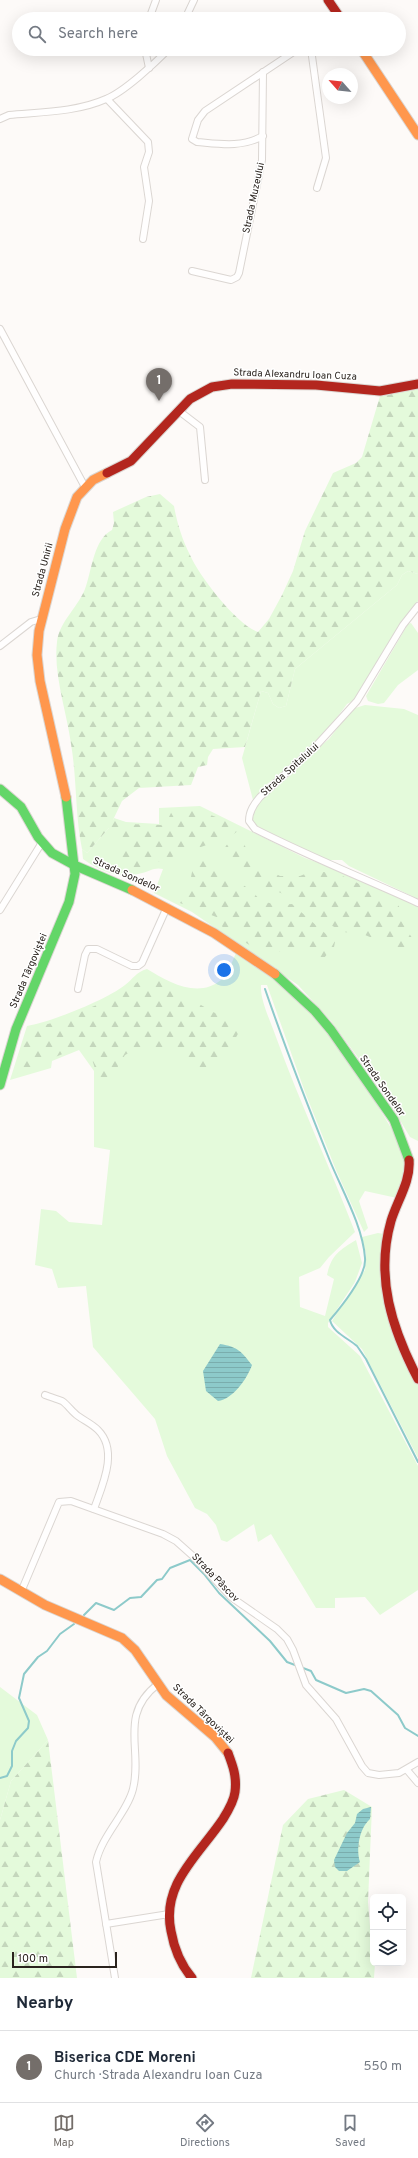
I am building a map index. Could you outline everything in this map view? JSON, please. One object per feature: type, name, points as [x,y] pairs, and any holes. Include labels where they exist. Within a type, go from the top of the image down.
[{"type":"main road","points":[[328,0],[336,12]]},
{"type":"main road","points":[[366,56],[418,135]]},
{"type":"main road","name":"Strada Alexandru Ioan Cuza","points":[[85,486],[131,461],[179,411],[206,389],[220,385],[316,385],[380,391],[398,389],[418,384]]},
{"type":"main road","name":"Strada Unirii","points":[[73,840],[66,796],[38,667],[38,641],[41,619],[67,523],[78,497],[85,486]]},
{"type":"main road","points":[[1,790],[9,794],[22,808],[41,844]]},
{"type":"main road","name":"Strada Târgoviștei","points":[[0,1084],[16,1029],[69,902],[75,874],[73,840]]},
{"type":"main road","name":"Strada Sondelor","points":[[41,844],[60,858],[192,919],[273,974],[315,1011],[333,1032],[351,1062],[393,1120],[402,1138],[409,1170],[396,1206],[385,1249],[385,1291],[409,1363],[418,1379]]},
{"type":"main road","name":"Strada Târgoviștei","points":[[0,1579],[52,1608],[122,1638],[133,1649],[158,1684],[178,1707],[220,1744],[228,1754],[235,1776],[234,1795],[228,1813],[178,1880],[171,1897],[169,1914],[172,1936],[178,1958],[192,1978]]},
{"type":"street","points":[[152,12],[156,0]]},
{"type":"street","points":[[188,12],[194,0]]},
{"type":"street","points":[[147,56],[149,68]]},
{"type":"street","points":[[0,119],[9,116],[76,107],[107,99],[149,68],[162,56]]},
{"type":"street","points":[[263,136],[244,144],[232,146],[197,142],[192,139],[198,120],[205,111],[287,56]]},
{"type":"street","points":[[312,56],[326,158],[317,188]]},
{"type":"street","name":"Strada Muzeului","points":[[192,271],[232,280],[237,276],[259,180],[264,148],[263,72]]},
{"type":"street","points":[[107,99],[148,142],[149,147],[144,167],[149,201],[143,239]]},
{"type":"street","points":[[0,328],[85,486]]},
{"type":"street","points":[[179,411],[200,427],[205,480]]},
{"type":"street","name":"Strada Spitalului","points":[[418,606],[403,625],[357,701],[315,747],[260,796],[253,805],[249,814],[249,821],[255,828],[313,858],[353,873],[418,903]]},
{"type":"street","points":[[0,646],[31,622],[41,619]]},
{"type":"street","points":[[0,910],[41,844]]},
{"type":"street","points":[[78,989],[85,955],[88,949],[97,949],[132,966],[138,966],[142,963],[167,907]]},
{"type":"street","points":[[45,1395],[62,1401],[76,1415],[100,1431],[106,1444],[108,1457],[105,1478],[94,1509]]},
{"type":"street","name":"Strada Pâscov","points":[[21,1592],[59,1502],[71,1501],[163,1534],[185,1548],[231,1597],[277,1629],[287,1639],[306,1685],[336,1719],[362,1766],[368,1773],[379,1775],[407,1770]]},
{"type":"street","points":[[115,1978],[97,1872],[98,1854],[132,1795],[137,1710],[144,1696],[158,1684]]},
{"type":"street","points":[[418,1762],[407,1770],[418,1783]]},
{"type":"street","points":[[106,1924],[169,1914]]},
{"type":"green space","points":[[418,389],[418,574],[408,571],[402,575],[397,585],[295,669],[286,706],[279,708],[273,704],[268,693],[261,691],[245,747],[213,749],[208,757],[207,765],[198,767],[191,785],[139,788],[122,801],[113,820],[126,824],[161,825],[168,819],[172,811],[191,810],[214,816],[239,827],[239,830],[230,837],[125,873],[121,870],[120,832],[109,828],[87,853],[82,849],[73,757],[59,680],[56,654],[59,634],[65,620],[83,593],[97,547],[106,534],[112,530],[114,523],[113,512],[146,497],[160,494],[174,506],[178,525],[185,543],[201,575],[220,599],[240,620],[249,628],[258,632],[269,619],[282,595],[293,571],[305,531],[333,473],[356,463],[362,457],[380,396]]},
{"type":"green space","points":[[408,571],[418,574],[418,601],[399,627],[355,700],[347,704],[321,739],[296,759],[286,770],[267,784],[253,800],[242,758],[261,691],[268,693],[273,704],[279,708],[286,706],[295,669],[397,585],[402,575]]},
{"type":"green space","points":[[411,623],[418,633],[418,670],[398,685],[384,703],[378,704],[368,701],[366,696],[408,624]]},
{"type":"green space","points":[[365,705],[404,709],[418,715],[418,899],[349,866],[342,860],[323,860],[259,829],[252,820],[252,814],[259,800],[292,774],[301,762],[329,739],[352,709]]},
{"type":"green space","points":[[200,806],[305,858],[352,875],[418,905],[418,1141],[410,1137],[382,1090],[331,1021],[298,985],[192,912],[154,893],[163,869],[155,869],[134,875],[118,875],[97,868],[83,859],[82,849],[87,853],[109,828],[114,818],[126,822],[159,824],[159,808]]},
{"type":"green space","points":[[242,840],[253,862],[280,876],[300,876],[312,871],[335,873],[352,880],[399,906],[400,919],[414,941],[407,952],[400,954],[387,944],[365,935],[344,932],[319,919],[305,906],[281,893],[245,879],[224,851],[228,843]]},
{"type":"green space","points":[[200,856],[208,857],[224,872],[252,891],[261,901],[278,905],[292,904],[335,942],[334,947],[322,960],[297,947],[286,948],[270,957],[241,940],[242,934],[239,928],[223,927],[218,924],[219,918],[180,903],[189,887],[194,862]]},
{"type":"green space","points":[[236,953],[261,968],[284,986],[325,1026],[368,1090],[402,1146],[406,1169],[397,1198],[365,1191],[359,1201],[368,1228],[364,1232],[336,1170],[305,1092],[267,985],[261,985],[264,1005],[285,1062],[355,1232],[329,1257],[320,1268],[299,1277],[300,1307],[325,1316],[334,1279],[327,1275],[333,1258],[340,1250],[356,1240],[362,1263],[355,1282],[328,1323],[328,1327],[360,1356],[418,1466],[418,1590],[380,1615],[365,1597],[335,1598],[335,1608],[316,1608],[271,1534],[258,1542],[254,1524],[227,1542],[221,1540],[216,1525],[207,1514],[195,1508],[167,1456],[155,1419],[93,1347],[86,1286],[58,1288],[52,1269],[35,1265],[41,1209],[56,1211],[69,1222],[102,1225],[110,1150],[94,1147],[94,1071],[79,1050],[52,1061],[51,1068],[10,1080],[27,1026],[50,1020],[92,1004],[116,991],[137,974],[147,969],[164,979],[183,986],[203,988],[212,986],[224,977]]},
{"type":"green space","points":[[153,977],[213,1012],[239,1023],[240,1030],[227,1054],[201,1070],[181,1060],[171,1048],[157,1050],[151,1049],[144,1045],[125,1055],[114,1073],[97,1083],[95,1067],[91,1057],[84,1049],[79,1047],[53,1058],[36,1069],[18,1074],[18,1063],[22,1050],[27,1037],[33,1028],[59,1021],[120,995],[143,978]]},
{"type":"green space","points":[[378,1233],[384,1234],[381,1289],[418,1381],[418,1458],[362,1349],[332,1321],[365,1270],[366,1254],[362,1237]]},
{"type":"green space","points":[[0,1687],[37,1715],[48,1740],[11,1781],[0,1820]]},
{"type":"green space","points":[[48,1740],[77,1978],[0,1978],[0,1820],[11,1781]]},
{"type":"green space","points":[[344,1790],[372,1807],[368,1902],[370,1926],[370,1966],[375,1966],[374,1978],[251,1978],[283,1825],[308,1799]]},
{"type":"water","points":[[220,1344],[239,1350],[252,1365],[239,1388],[229,1396],[218,1401],[206,1391],[203,1371]]},
{"type":"water","points":[[371,1807],[370,1819],[363,1828],[359,1839],[358,1851],[360,1862],[347,1871],[339,1871],[335,1867],[334,1860],[347,1833],[355,1823],[357,1814],[363,1809]]},
{"type":"waterway","points":[[265,989],[313,1118],[356,1221],[363,1246],[365,1265],[358,1282],[330,1320],[337,1332],[357,1346],[366,1359],[418,1462]]},
{"type":"waterway","points":[[84,1615],[96,1603],[114,1610],[130,1598],[141,1597],[157,1580],[162,1579],[170,1568],[190,1560],[204,1574],[219,1593],[270,1641],[287,1662],[311,1671],[316,1680],[346,1693],[364,1689],[371,1691],[398,1715],[405,1728],[418,1736]]},
{"type":"waterway","points":[[0,1778],[7,1776],[12,1766],[12,1751],[16,1741],[28,1728],[29,1721],[19,1698],[24,1674],[38,1657],[47,1651],[60,1634],[74,1624]]},
{"type":"traffic: fast","points":[[0,789],[21,807],[38,837],[52,853],[74,865],[132,890]]},
{"type":"traffic: fast","points":[[0,1085],[16,1029],[69,902],[75,874],[66,797]]},
{"type":"traffic: fast","points":[[275,974],[315,1011],[331,1030],[394,1120],[409,1160]]},
{"type":"traffic: slow","points":[[366,56],[418,135]]},
{"type":"traffic: slow","points":[[66,797],[40,681],[37,655],[39,631],[65,529],[77,497],[93,480],[107,473]]},
{"type":"traffic: slow","points":[[132,890],[214,933],[275,974]]},
{"type":"traffic: slow","points":[[0,1579],[45,1605],[122,1638],[135,1650],[166,1695],[215,1737],[228,1753]]},
{"type":"traffic: jam","points":[[328,0],[336,12]]},
{"type":"traffic: jam","points":[[107,473],[131,461],[190,399],[212,387],[232,384],[316,385],[380,391],[418,384]]},
{"type":"traffic: jam","points":[[409,1160],[408,1176],[391,1221],[386,1242],[385,1262],[386,1282],[394,1322],[418,1379]]},
{"type":"traffic: jam","points":[[192,1978],[181,1962],[176,1950],[172,1937],[169,1914],[177,1884],[184,1871],[223,1819],[232,1802],[235,1792],[235,1776],[228,1753]]},
{"type":"place","name":"Biserica CDE Moreni","points":[[159,401]]}]
